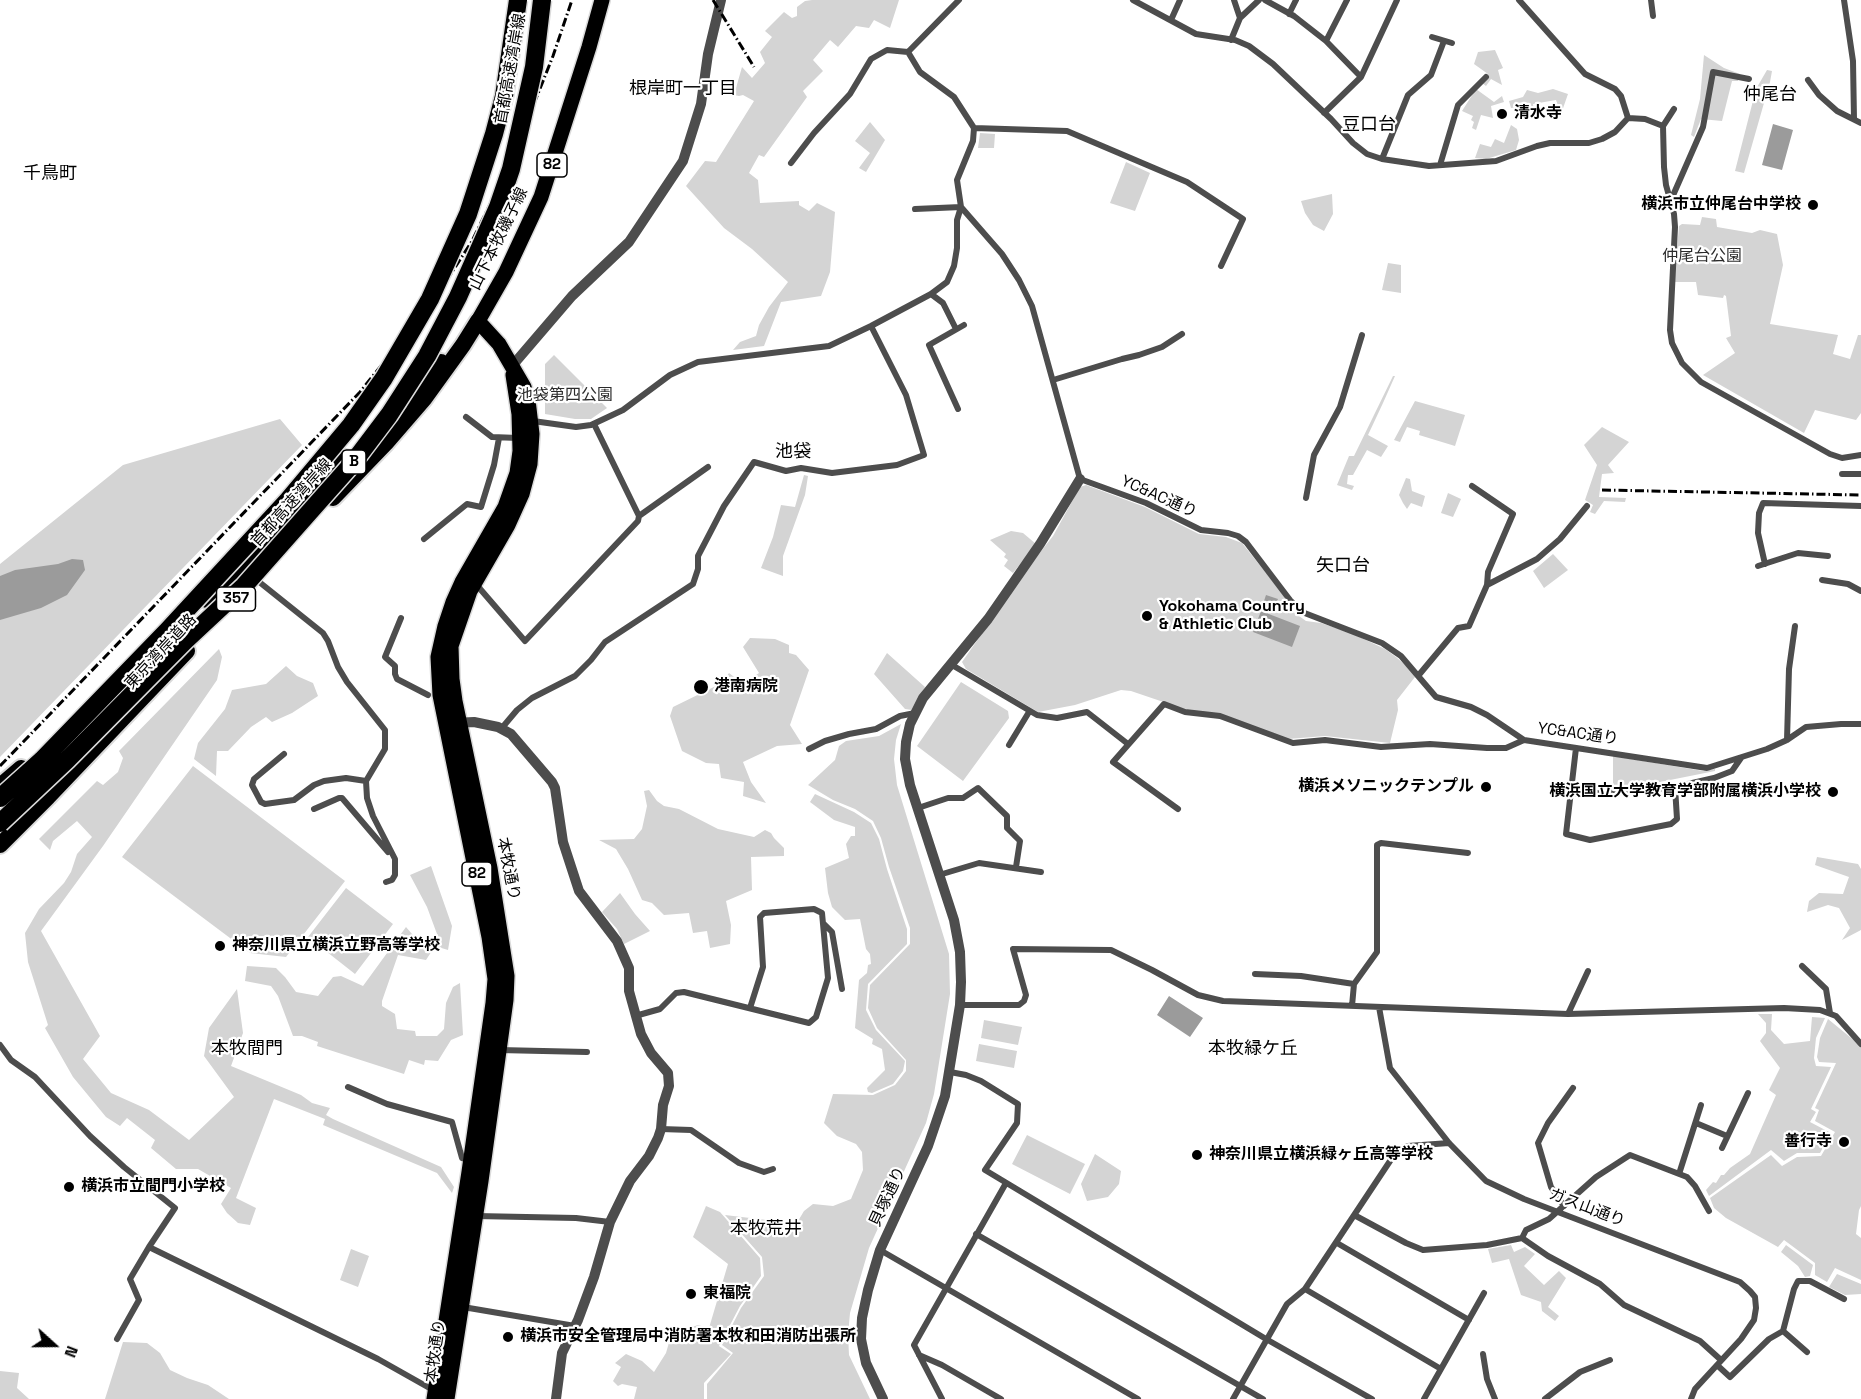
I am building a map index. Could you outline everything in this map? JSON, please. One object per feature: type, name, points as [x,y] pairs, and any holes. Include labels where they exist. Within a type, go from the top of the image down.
[{"type":"highway","name":"首都高速湾岸線","points":[[0,798],[42,760],[288,500],[351,425],[384,378],[430,299],[468,214],[504,96],[518,0]]},
{"type":"highway","name":"首都高速湾岸線","points":[[0,823],[244,586],[352,464],[389,414],[427,356],[458,297],[498,207],[511,169],[534,67],[542,0]]},
{"type":"highway","name":"東京湾岸道路","points":[[0,844],[103,741],[386,443],[424,399],[464,345],[478,321]]},
{"type":"highway","name":"東京湾岸道路","points":[[0,786],[136,670],[442,361],[464,345]]},
{"type":"main road","name":"山下本牧磯子線","points":[[478,321],[511,263],[541,197],[602,0]]},
{"type":"main road","name":"本牧通り","points":[[477,1160],[495,979],[452,723],[451,646],[463,607],[508,525],[522,494],[530,464],[531,421],[524,387],[499,344],[478,321]]},
{"type":"main road","name":"本牧通り","points":[[441,1396],[464,1213],[499,1050],[507,976],[490,868],[452,723],[440,690],[438,657],[445,626],[462,582],[505,507],[518,467],[519,414],[512,366]]},
{"type":"main road","name":"本牧通り","points":[[441,1396],[461,1307],[464,1213]]},
{"type":"street","points":[[512,366],[572,296],[629,242],[683,161],[701,104],[707,63],[721,0]]},
{"type":"street","points":[[908,52],[959,0]]},
{"type":"street","points":[[1133,0],[1196,34],[1231,40],[1249,46],[1273,64],[1353,143],[1366,153],[1382,159],[1429,166],[1503,160],[1550,143],[1589,143],[1616,132],[1628,118]]},
{"type":"street","points":[[1171,20],[1180,0]]},
{"type":"street","points":[[1234,0],[1240,18]]},
{"type":"street","points":[[1231,40],[1240,18],[1259,0]]},
{"type":"street","points":[[1264,0],[1289,14],[1326,41],[1361,77]]},
{"type":"street","points":[[1289,14],[1296,0]]},
{"type":"street","points":[[1326,41],[1347,0]]},
{"type":"street","points":[[1324,113],[1361,77],[1397,0]]},
{"type":"street","points":[[1519,0],[1585,74],[1615,88],[1621,96],[1628,118]]},
{"type":"street","points":[[1651,0],[1653,16]]},
{"type":"street","points":[[1844,0],[1853,68],[1854,119]]},
{"type":"street","points":[[1432,37],[1452,43]]},
{"type":"street","points":[[1382,159],[1408,95],[1431,75],[1444,40]]},
{"type":"street","points":[[791,163],[850,94],[871,59],[887,50],[908,52]]},
{"type":"street","points":[[531,421],[576,427],[594,424],[623,410],[670,375],[698,362],[829,346],[931,294],[947,282],[954,267],[957,248],[957,220],[961,207],[957,180],[973,141],[974,128],[954,98],[947,90],[920,72],[908,52]]},
{"type":"street","points":[[1853,68],[1861,67]]},
{"type":"street","points":[[1671,201],[1703,127],[1713,72],[1749,79]]},
{"type":"street","points":[[1440,165],[1458,105],[1486,77]]},
{"type":"street","points":[[1808,80],[1837,111],[1861,123]]},
{"type":"street","points":[[1674,109],[1663,126],[1664,167],[1675,227],[1670,330],[1672,343],[1682,363],[1701,382],[1830,454],[1842,458],[1861,455]]},
{"type":"street","points":[[1628,118],[1645,119],[1663,126]]},
{"type":"street","points":[[974,128],[1067,131],[1187,182],[1243,219],[1221,267]]},
{"type":"street","points":[[915,209],[961,207]]},
{"type":"street","points":[[961,207],[1002,254],[1032,306],[1080,479]]},
{"type":"street","points":[[931,294],[943,303],[956,329]]},
{"type":"street","points":[[958,409],[929,345],[964,325]]},
{"type":"street","points":[[501,729],[517,710],[532,698],[575,676],[605,642],[693,584],[698,569],[698,556],[724,506],[754,462],[786,471],[801,468],[832,472],[897,465],[924,455],[906,395],[871,326]]},
{"type":"street","points":[[1053,380],[1139,356],[1162,347],[1182,334]]},
{"type":"street","points":[[1306,498],[1314,455],[1340,407],[1362,335]]},
{"type":"street","points":[[466,417],[492,437],[520,438]]},
{"type":"street","points":[[594,424],[639,516]]},
{"type":"street","points":[[424,539],[467,504],[481,507],[494,465],[499,438]]},
{"type":"street","points":[[475,583],[525,641],[638,521],[639,516],[708,467]]},
{"type":"street","points":[[1842,474],[1861,474]]},
{"type":"street","name":"貝塚通り","points":[[883,1399],[866,1362],[861,1339],[862,1318],[880,1250],[932,1135],[945,1096],[960,1005],[960,952],[954,921],[910,784],[905,759],[906,742],[915,713],[923,698],[988,619],[1040,544],[1080,479]]},
{"type":"street","name":"YC&AC通り","points":[[1080,479],[1146,503],[1201,530],[1228,532],[1238,536],[1246,542],[1290,600],[1302,612],[1382,643],[1401,656],[1436,697],[1487,715],[1524,740],[1707,768],[1742,758],[1787,740],[1806,727],[1861,724]]},
{"type":"street","points":[[1418,676],[1458,628],[1469,626],[1487,585],[1488,572],[1513,514],[1472,486]]},
{"type":"street","points":[[1828,556],[1798,553],[1761,565],[1758,533],[1759,513],[1763,503],[1861,506]]},
{"type":"street","points":[[1487,585],[1537,559],[1560,539],[1587,506]]},
{"type":"street","points":[[240,566],[323,633],[347,682],[385,730],[385,749],[366,782],[366,798],[395,859],[395,875],[392,880],[386,882]]},
{"type":"street","points":[[1821,580],[1848,584],[1861,591]]},
{"type":"street","points":[[401,618],[385,657],[395,666],[397,679],[428,695]]},
{"type":"street","points":[[1787,740],[1789,669],[1795,626]]},
{"type":"street","points":[[952,664],[1029,712],[1048,718],[1087,712],[1128,744]]},
{"type":"street","points":[[1178,809],[1113,762],[1164,704],[1185,712],[1220,716],[1293,742],[1325,740],[1381,747],[1430,744],[1506,748],[1524,740]]},
{"type":"street","points":[[1009,745],[1029,712]]},
{"type":"street","points":[[808,749],[825,741],[876,729],[900,716],[915,713]]},
{"type":"street","points":[[452,723],[474,722],[511,734],[530,754],[555,788],[559,821],[570,868],[579,891],[618,941],[629,968],[629,991],[635,1016],[651,1053],[668,1072],[669,1086],[663,1105],[661,1129],[649,1156],[630,1181],[610,1222],[594,1277],[562,1353],[556,1399]]},
{"type":"street","points":[[1576,748],[1566,834],[1590,840],[1671,824],[1677,819],[1675,788]]},
{"type":"street","points":[[284,754],[254,779],[252,785],[261,802],[265,804],[294,800],[314,785],[324,781],[346,778],[366,782]]},
{"type":"street","points":[[1571,794],[1675,788],[1732,771],[1742,758]]},
{"type":"street","points":[[918,808],[948,798],[963,798],[978,788],[1007,816],[1007,828],[1020,841],[1016,867]]},
{"type":"street","points":[[314,810],[342,798],[395,859]]},
{"type":"street","points":[[1352,1006],[1354,984],[1377,952],[1377,845],[1382,843],[1468,853]]},
{"type":"street","points":[[939,875],[979,863],[1041,872]]},
{"type":"street","points":[[635,1016],[660,1009],[676,993],[684,992],[809,1023],[816,1017],[828,978],[822,913],[814,909],[764,913],[760,917],[763,967],[750,1008]]},
{"type":"street","points":[[823,923],[832,932],[842,989]]},
{"type":"street","points":[[960,1005],[1019,1005],[1024,1001],[1026,995],[1013,949],[1111,950],[1212,1000],[1568,1014],[1784,1008],[1820,1010],[1836,1016],[1861,1044]]},
{"type":"street","points":[[1802,966],[1826,989],[1830,1013]]},
{"type":"street","points":[[1568,1014],[1588,971]]},
{"type":"street","points":[[1255,974],[1301,976],[1354,984]]},
{"type":"street","name":"ガス山通り","points":[[1379,1007],[1390,1068],[1449,1143],[1486,1181],[1740,1282],[1755,1297],[1754,1320],[1695,1389],[1691,1399]]},
{"type":"street","points":[[0,1044],[11,1060],[35,1077],[90,1136],[123,1167],[175,1208],[130,1279],[139,1300],[117,1339]]},
{"type":"street","points":[[499,1050],[587,1052]]},
{"type":"street","points":[[950,1072],[981,1081],[1018,1104],[1017,1123],[985,1170],[1266,1339],[1372,1399]]},
{"type":"street","points":[[348,1087],[387,1104],[452,1122],[462,1158],[477,1160]]},
{"type":"street","points":[[1564,1206],[1551,1187],[1538,1143],[1548,1123],[1573,1088]]},
{"type":"street","points":[[1722,1148],[1748,1093]]},
{"type":"street","points":[[1679,1174],[1701,1105]]},
{"type":"street","points":[[1696,1123],[1727,1136]]},
{"type":"street","points":[[661,1129],[691,1130],[739,1162],[764,1172],[773,1169]]},
{"type":"street","points":[[1233,1399],[1287,1304],[1305,1289],[1356,1216],[1398,1149],[1408,1146],[1449,1143]]},
{"type":"street","points":[[1522,1238],[1526,1230],[1550,1219],[1596,1177],[1630,1155],[1687,1177],[1695,1186],[1709,1211]]},
{"type":"street","points":[[942,1399],[914,1344],[1006,1183]]},
{"type":"street","points":[[464,1213],[576,1218],[610,1222]]},
{"type":"street","points":[[1356,1216],[1423,1250],[1487,1245],[1522,1238],[1548,1256],[1600,1284],[1624,1305],[1700,1341],[1730,1377],[1769,1340],[1783,1331],[1798,1281],[1810,1281],[1844,1299]]},
{"type":"street","points":[[976,1234],[1263,1399]]},
{"type":"street","points":[[1337,1243],[1469,1320]]},
{"type":"street","points":[[149,1247],[378,1359],[441,1396]]},
{"type":"street","points":[[880,1250],[1138,1399]]},
{"type":"street","points":[[1305,1289],[1441,1369]]},
{"type":"street","points":[[1424,1399],[1484,1293]]},
{"type":"street","points":[[461,1307],[575,1326]]},
{"type":"street","points":[[1783,1331],[1807,1352]]},
{"type":"street","points":[[919,1354],[1000,1399]]},
{"type":"street","points":[[1483,1354],[1487,1379],[1495,1399]]},
{"type":"street","points":[[1545,1399],[1580,1372],[1610,1360]]},
{"type":"green space","points":[[899,0],[890,28],[874,20],[869,28],[856,26],[838,47],[830,40],[813,60],[823,71],[803,91],[807,97],[764,157],[759,155],[749,173],[758,180],[760,203],[799,201],[799,205],[809,211],[817,203],[835,212],[830,272],[821,296],[781,302],[764,346],[733,350],[740,342],[756,336],[769,307],[788,282],[752,249],[724,228],[686,186],[705,161],[716,162],[754,101],[743,95],[734,95],[742,67],[752,78],[765,63],[760,52],[772,37],[765,31],[784,12],[792,18],[797,16],[797,7],[805,1]]},
{"type":"green space","points":[[1495,50],[1503,68],[1498,70],[1502,85],[1491,79],[1486,86],[1482,83],[1488,74],[1474,64],[1478,52]]},
{"type":"green space","points":[[1704,55],[1724,68],[1740,74],[1738,81],[1732,81],[1722,121],[1701,119],[1694,137],[1691,135],[1700,99]]},
{"type":"green space","points":[[1767,70],[1772,71],[1770,82],[1744,173],[1735,171],[1756,89]]},
{"type":"green space","points":[[1476,89],[1494,102],[1502,96],[1504,102],[1491,106],[1493,118],[1481,115],[1476,130],[1472,128],[1473,116],[1462,111]]},
{"type":"green space","points":[[1553,89],[1568,94],[1561,114],[1556,100],[1533,104],[1534,114],[1520,116],[1517,107],[1511,108],[1509,101],[1523,97],[1527,90],[1538,93]]},
{"type":"green space","points":[[870,122],[885,140],[866,172],[859,168],[870,153],[855,141]]},
{"type":"green space","points":[[1511,125],[1517,129],[1519,140],[1516,150],[1486,159],[1475,158],[1480,144],[1491,147],[1495,139],[1504,143]]},
{"type":"green space","points":[[980,133],[995,134],[994,148],[978,148]]},
{"type":"green space","points":[[1126,162],[1150,173],[1135,211],[1110,203]]},
{"type":"green space","points":[[1332,194],[1333,214],[1324,231],[1313,225],[1301,201]]},
{"type":"green space","name":"仲尾台公園","points":[[1702,217],[1716,219],[1717,227],[1752,233],[1760,230],[1777,234],[1783,265],[1770,324],[1838,335],[1833,354],[1850,359],[1858,335],[1861,335],[1861,413],[1856,420],[1815,410],[1804,433],[1703,375],[1735,353],[1726,338],[1731,336],[1726,296],[1724,295],[1723,298],[1698,295],[1696,282],[1674,282],[1679,226],[1682,224],[1700,225]]},
{"type":"green space","points":[[1388,263],[1401,265],[1401,293],[1382,290]]},
{"type":"green space","name":"池袋第四公園","points":[[554,355],[607,408],[591,419],[545,414],[545,364]]},
{"type":"green space","points":[[1395,376],[1368,435],[1388,446],[1381,457],[1367,450],[1353,475],[1348,475],[1347,484],[1354,486],[1352,490],[1337,485],[1349,456],[1354,456]]},
{"type":"green space","points":[[1415,401],[1465,415],[1455,446],[1419,435],[1420,431],[1407,427],[1400,442],[1394,440]]},
{"type":"green space","points":[[280,419],[302,445],[0,757],[0,564],[123,465]]},
{"type":"green space","points":[[1602,427],[1629,442],[1608,465],[1614,473],[1602,474],[1599,497],[1626,498],[1625,502],[1604,501],[1595,514],[1590,512],[1593,505],[1585,500],[1597,465],[1584,445]]},
{"type":"green space","points":[[804,475],[808,476],[805,495],[783,556],[783,576],[761,568],[773,537],[781,505],[795,507]]},
{"type":"green space","points":[[1406,478],[1410,479],[1412,491],[1425,496],[1422,507],[1411,503],[1407,509],[1403,503],[1399,495]]},
{"type":"green space","name":"Yokohama Country & Athletic Club","points":[[1086,485],[1145,507],[1199,534],[1226,537],[1242,543],[1282,593],[1292,611],[1306,621],[1321,623],[1351,633],[1385,649],[1396,657],[1412,671],[1415,677],[1397,700],[1398,710],[1390,743],[1325,736],[1288,739],[1218,714],[1187,710],[1131,691],[1121,690],[1075,705],[1038,712],[966,669],[962,662],[1053,536],[1080,487]]},
{"type":"green space","points":[[1448,493],[1461,499],[1453,517],[1441,513]]},
{"type":"green space","points":[[1011,531],[1023,533],[1036,544],[1013,573],[1004,566],[1008,560],[1004,557],[1006,554],[990,540]]},
{"type":"green space","points":[[1553,554],[1568,570],[1544,588],[1533,571]]},
{"type":"green space","points":[[750,638],[775,639],[789,645],[789,653],[796,655],[809,670],[790,725],[802,744],[777,746],[743,762],[751,782],[766,803],[743,796],[744,782],[721,778],[719,764],[706,763],[682,751],[670,716],[673,707],[722,683],[729,673],[743,684],[759,673],[743,647]]},
{"type":"green space","points":[[219,649],[222,657],[217,680],[103,846],[41,931],[100,1036],[83,1059],[111,1093],[149,1110],[189,1140],[234,1097],[204,1056],[209,1028],[237,989],[243,1033],[231,1066],[301,1095],[312,1103],[330,1108],[326,1115],[333,1119],[441,1167],[454,1187],[452,1193],[437,1173],[323,1125],[325,1119],[274,1099],[236,1198],[256,1208],[250,1225],[238,1223],[221,1204],[231,1188],[198,1169],[176,1169],[151,1148],[155,1140],[127,1118],[120,1126],[106,1117],[73,1077],[45,1028],[48,1025],[28,962],[25,933],[39,909],[64,883],[71,872],[77,854],[92,837],[77,821],[53,841],[50,850],[39,839],[97,781],[103,785],[118,772],[123,758],[119,751]]},
{"type":"green space","points":[[887,653],[925,687],[912,710],[905,709],[874,674]]},
{"type":"green space","points":[[286,666],[297,676],[313,683],[318,696],[292,713],[272,722],[266,717],[251,727],[228,751],[217,751],[216,776],[194,759],[198,743],[225,709],[232,690],[266,684]]},
{"type":"green space","points":[[961,682],[1008,711],[1009,718],[963,781],[917,746]]},
{"type":"green space","points":[[901,724],[894,759],[897,785],[949,954],[950,994],[934,1094],[926,1123],[869,1248],[850,1313],[849,1355],[870,1399],[707,1399],[707,1384],[733,1353],[722,1345],[741,1308],[764,1276],[762,1257],[725,1215],[775,1221],[795,1226],[804,1211],[813,1204],[833,1206],[851,1199],[863,1170],[862,1152],[856,1144],[837,1136],[824,1123],[833,1094],[873,1095],[895,1085],[906,1071],[906,1060],[877,1028],[868,1008],[870,985],[910,944],[910,928],[881,838],[873,821],[808,785],[835,760],[839,746],[846,741],[879,736]]},
{"type":"green space","points":[[1613,756],[1703,771],[1715,769],[1715,771],[1650,784],[1613,787]]},
{"type":"green space","points":[[193,766],[345,881],[286,957],[250,953],[122,857]]},
{"type":"green space","points":[[649,790],[664,806],[679,809],[718,829],[754,837],[765,830],[771,833],[784,848],[784,856],[751,857],[752,890],[726,901],[731,925],[730,944],[710,948],[707,931],[693,933],[689,913],[664,915],[652,903],[642,900],[616,849],[599,840],[634,839],[642,829],[647,806],[644,791]]},
{"type":"green space","points":[[815,794],[854,812],[871,823],[879,839],[907,929],[907,944],[868,984],[866,1010],[876,1030],[905,1061],[903,1071],[893,1084],[872,1093],[868,1092],[867,1088],[885,1070],[882,1049],[872,1044],[873,1039],[855,1028],[859,980],[867,973],[868,965],[871,964],[870,954],[866,949],[860,919],[845,920],[832,907],[825,868],[849,858],[846,844],[851,836],[855,836],[855,827],[834,820],[810,802]]},
{"type":"green space","points":[[1817,857],[1858,864],[1861,869],[1861,930],[1842,940],[1850,928],[1839,908],[1828,905],[1807,912],[1809,901],[1819,893],[1843,894],[1849,877],[1815,865]]},
{"type":"green space","points":[[431,866],[452,926],[448,950],[435,946],[426,960],[398,955],[382,1006],[395,1014],[397,1029],[415,1031],[416,1036],[437,1036],[444,1029],[446,1003],[453,987],[460,983],[463,1035],[451,1040],[438,1061],[425,1060],[424,1065],[409,1060],[404,1074],[317,1046],[318,1042],[302,1036],[293,1036],[278,996],[271,986],[245,981],[247,966],[276,968],[296,992],[318,996],[333,977],[341,976],[363,986],[406,927],[418,941],[426,943],[437,934],[427,907],[410,875]]},
{"type":"green space","points":[[346,888],[393,924],[355,974],[308,937]]},
{"type":"green space","points":[[620,893],[650,931],[624,944],[617,929],[602,912]]},
{"type":"green space","points":[[1758,1014],[1772,1014],[1771,1030],[1784,1044],[1810,1041],[1812,1017],[1825,1018],[1816,1038],[1814,1058],[1816,1066],[1831,1067],[1811,1109],[1816,1112],[1810,1122],[1831,1133],[1820,1153],[1797,1153],[1784,1161],[1771,1150],[1709,1196],[1706,1190],[1713,1182],[1716,1183],[1721,1175],[1750,1154],[1776,1095],[1769,1090],[1780,1068],[1760,1041],[1766,1033],[1766,1023]]},
{"type":"green space","name":"善行寺","points":[[1828,1019],[1861,1046],[1861,1206],[1856,1234],[1861,1238],[1861,1280],[1835,1268],[1827,1282],[1815,1275],[1815,1263],[1784,1240],[1778,1247],[1726,1218],[1714,1208],[1710,1198],[1771,1155],[1782,1166],[1797,1157],[1821,1156],[1835,1132],[1815,1121],[1819,1110],[1815,1108],[1836,1063],[1819,1062],[1817,1057],[1820,1038]]},
{"type":"green space","points":[[984,1020],[1022,1027],[1018,1045],[981,1038]]},
{"type":"green space","points":[[979,1044],[1017,1051],[1014,1068],[976,1061]]},
{"type":"green space","points":[[1027,1135],[1085,1164],[1070,1194],[1012,1164]]},
{"type":"green space","points":[[1095,1154],[1121,1171],[1119,1184],[1108,1197],[1087,1201],[1081,1184]]},
{"type":"green space","points":[[706,1206],[720,1212],[760,1258],[761,1276],[740,1306],[719,1346],[731,1354],[704,1383],[704,1399],[634,1399],[637,1387],[622,1384],[618,1386],[613,1381],[621,1367],[615,1363],[626,1354],[642,1361],[654,1372],[666,1353],[670,1339],[683,1330],[698,1325],[709,1328],[728,1264],[693,1237]]},
{"type":"green space","points":[[1511,1245],[1514,1252],[1525,1247],[1535,1254],[1524,1266],[1544,1285],[1559,1271],[1566,1278],[1548,1307],[1559,1316],[1555,1321],[1542,1311],[1541,1302],[1521,1295],[1509,1259],[1492,1263],[1488,1249]]},
{"type":"green space","points":[[1786,1245],[1813,1265],[1810,1276],[1805,1277],[1798,1266],[1781,1252]]},
{"type":"green space","points":[[351,1249],[369,1256],[358,1287],[340,1280]]},
{"type":"green space","points":[[1837,1274],[1861,1284],[1861,1294],[1845,1295],[1829,1287]]},
{"type":"green space","points":[[123,1342],[147,1343],[160,1353],[170,1370],[208,1385],[229,1399],[105,1399]]},
{"type":"green space","points":[[0,1371],[19,1373],[17,1388],[29,1399],[0,1399]]},
{"type":"shaded area","points":[[1773,124],[1793,130],[1782,170],[1762,165]]},
{"type":"shaded area","points":[[72,559],[83,560],[85,570],[67,595],[41,608],[0,620],[0,576],[15,570],[58,564]]},
{"type":"shaded area","points":[[1266,595],[1278,599],[1273,611],[1262,607]]},
{"type":"shaded area","points":[[1261,611],[1300,626],[1292,647],[1253,632]]},
{"type":"shaded area","points":[[1169,996],[1203,1018],[1190,1037],[1157,1015]]},
{"type":"railway","points":[[0,766],[360,392],[436,297],[472,241],[512,159],[553,56],[572,0]]},
{"type":"railway","points":[[713,0],[754,67]]},
{"type":"railway","points":[[1602,490],[1861,495]]},
{"type":"place","name":"清水寺","points":[[1502,114]]},
{"type":"place","name":"横浜市立仲尾台中学校","points":[[1813,205]]},
{"type":"place","name":"Yokohama Country & Athletic Club","points":[[1147,616]]},
{"type":"place","name":"港南病院","points":[[701,687]]},
{"type":"place","name":"横浜メソニックテンプル","points":[[1486,787]]},
{"type":"place","name":"横浜国立大学教育学部附属横浜小学校","points":[[1833,792]]},
{"type":"place","name":"神奈川県立横浜立野高等学校","points":[[220,946]]},
{"type":"place","name":"善行寺","points":[[1844,1142]]},
{"type":"place","name":"神奈川県立横浜緑ヶ丘高等学校","points":[[1197,1155]]},
{"type":"place","name":"横浜市立間門小学校","points":[[69,1187]]},
{"type":"place","name":"東福院","points":[[691,1294]]},
{"type":"place","name":"横浜市安全管理局中消防署本牧和田消防出張所","points":[[508,1337]]},
{"type":"district","name":"根岸町一丁目","points":[[683,89]]},
{"type":"district","name":"仲尾台","points":[[1770,95]]},
{"type":"district","name":"豆口台","points":[[1369,125]]},
{"type":"district","name":"千鳥町","points":[[50,174]]},
{"type":"district","name":"池袋","points":[[793,452]]},
{"type":"district","name":"矢口台","points":[[1343,566]]},
{"type":"district","name":"本牧間門","points":[[247,1049]]},
{"type":"district","name":"本牧緑ケ丘","points":[[1253,1049]]},
{"type":"district","name":"本牧荒井","points":[[766,1229]]}]
